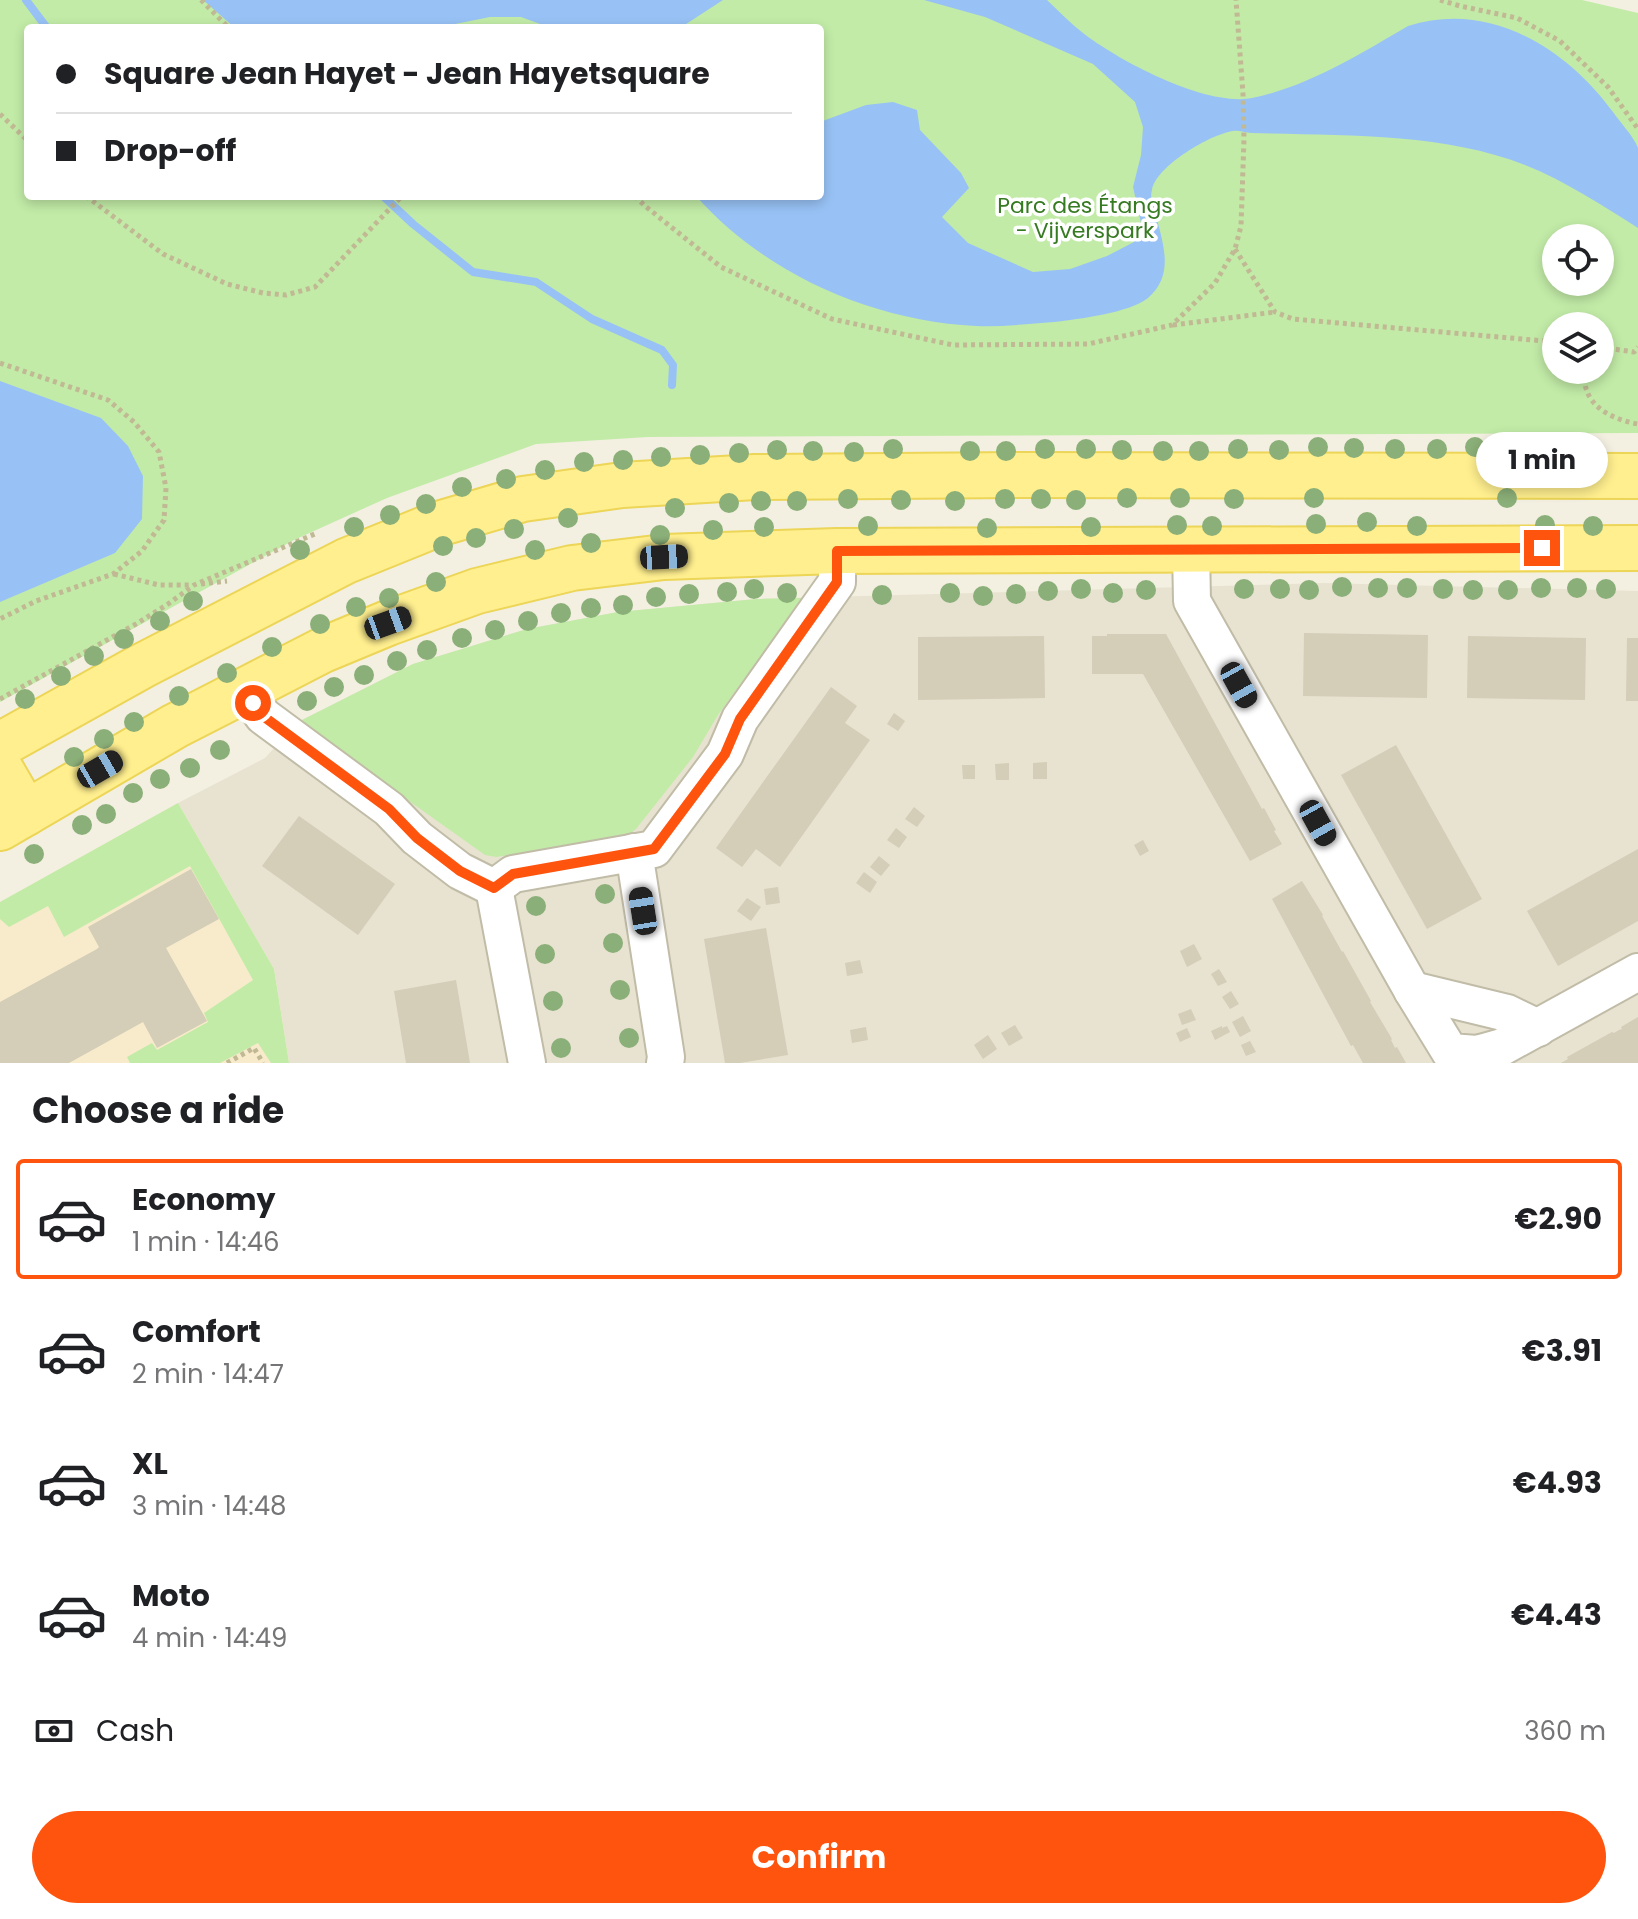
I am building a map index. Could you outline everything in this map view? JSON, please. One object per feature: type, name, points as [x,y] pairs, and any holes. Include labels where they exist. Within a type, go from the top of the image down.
[{"type":"main road","points":[[0,745],[142,666],[346,561],[435,525],[523,499],[622,485],[755,477],[1147,474],[1638,476]]},
{"type":"main road","points":[[0,768],[13,821],[175,726],[323,650],[477,591],[572,568],[664,557],[837,551],[1638,548]]},
{"type":"street","points":[[1191,549],[1192,601],[1450,1052],[1477,1054],[1502,1047],[1638,972]]},
{"type":"street","points":[[494,888],[513,874],[654,849],[725,754],[740,719],[837,582],[837,551]]},
{"type":"street","points":[[244,689],[263,716],[389,809],[417,838],[460,871],[494,888]]},
{"type":"street","points":[[634,852],[665,1063]]},
{"type":"street","points":[[494,888],[527,1063]]},
{"type":"street","points":[[1412,990],[1507,1013],[1538,1028]]},
{"type":"path","points":[[201,0],[225,24]]},
{"type":"path","points":[[1172,325],[1215,283],[1235,249],[1241,226],[1244,139],[1236,0]]},
{"type":"path","points":[[1440,0],[1517,18],[1560,41],[1608,87],[1638,129]]},
{"type":"path","points":[[0,114],[24,137]]},
{"type":"path","points":[[91,200],[163,254],[227,284],[286,295],[315,287],[398,200]]},
{"type":"path","points":[[639,200],[721,267],[832,319],[953,345],[1088,344],[1172,325],[1275,312],[1293,319],[1542,341]]},
{"type":"path","points":[[1235,249],[1275,312]]},
{"type":"path","points":[[1614,349],[1637,351]]},
{"type":"path","points":[[0,363],[108,400],[134,422],[159,452],[166,488],[164,520],[142,551],[113,574],[36,601],[0,619]]},
{"type":"path","points":[[1584,384],[1589,398],[1599,407],[1638,424]]},
{"type":"path","points":[[113,574],[159,585],[194,585]]},
{"type":"path","points":[[227,1063],[254,1048],[263,1063]]},
{"type":"shaded area","points":[[1325,583],[1638,591],[1638,1063],[289,1063],[274,969],[178,803],[265,758],[298,722],[413,664],[527,629],[618,612],[756,599]]},
{"type":"shaded area","points":[[178,803],[274,969],[289,1063],[0,1063],[0,902]]},
{"type":"green space","name":"Parc des Étangs - Vijverspark","points":[[0,0],[1582,0],[1638,13],[1638,433],[648,437],[536,444],[387,498],[294,540],[0,702]]},
{"type":"green space","points":[[803,598],[718,715],[693,757],[636,829],[622,836],[496,857],[485,855],[298,722],[413,664],[527,629],[618,612],[756,599]]},
{"type":"green space","points":[[178,803],[274,969],[289,1063],[271,1063],[258,1043],[220,1063],[130,1063],[127,1057],[152,1043],[157,1050],[208,1022],[204,1013],[253,980],[190,866],[64,937],[48,906],[9,927],[0,919],[0,902]]},
{"type":"water","points":[[203,0],[723,0],[686,24],[540,24],[521,17],[490,17],[455,24],[230,24]]},
{"type":"water","points":[[924,0],[1047,0],[1083,33],[1140,68],[1188,89],[1233,99],[1273,93],[1313,78],[1408,26],[1438,20],[1468,19],[1497,25],[1524,35],[1573,68],[1630,135],[1638,148],[1638,228],[1554,178],[1493,154],[1425,141],[1235,131],[1223,133],[1186,153],[1163,171],[1156,181],[1151,196],[1163,243],[1164,267],[1157,288],[1148,298],[1116,311],[1077,319],[976,326],[898,315],[823,288],[754,249],[700,200],[824,200],[824,121],[866,105],[893,102],[917,110],[920,130],[961,173],[969,188],[942,217],[968,243],[1033,272],[1070,269],[1107,256],[1134,242],[1141,223],[1133,187],[1141,155],[1143,127],[1135,102],[1093,64],[985,17]]},
{"type":"water","points":[[0,381],[101,418],[128,446],[143,476],[142,519],[115,553],[0,602]]},
{"type":"building","points":[[1304,633],[1428,635],[1427,698],[1303,696]]},
{"type":"building","points":[[1166,634],[1282,844],[1250,861],[1143,674],[1092,674],[1092,636]]},
{"type":"building","points":[[1044,636],[1045,698],[918,700],[918,637]]},
{"type":"building","points":[[1468,636],[1586,638],[1585,700],[1467,698]]},
{"type":"building","points":[[1627,638],[1638,638],[1638,701],[1626,701]]},
{"type":"building","points":[[831,687],[857,706],[845,723],[870,740],[780,867],[756,849],[742,867],[716,848]]},
{"type":"building","points":[[894,713],[905,721],[898,731],[887,724]]},
{"type":"building","points":[[1396,745],[1482,899],[1427,929],[1341,775]]},
{"type":"building","points":[[1047,762],[1047,779],[1033,779],[1033,763]]},
{"type":"building","points":[[1009,763],[1009,780],[996,780],[995,764]]},
{"type":"building","points":[[962,765],[975,765],[975,779],[963,779]]},
{"type":"building","points":[[914,807],[925,816],[917,827],[905,819]]},
{"type":"building","points":[[299,816],[395,884],[358,935],[262,866]]},
{"type":"building","points":[[896,828],[907,837],[899,848],[887,840]]},
{"type":"building","points":[[1143,840],[1149,851],[1140,856],[1134,845]]},
{"type":"building","points":[[1638,849],[1638,921],[1558,966],[1527,911]]},
{"type":"building","points":[[879,856],[890,865],[881,876],[870,867]]},
{"type":"building","points":[[191,869],[219,919],[166,948],[207,1021],[157,1048],[143,1022],[69,1063],[0,1063],[0,1002],[97,949],[99,947],[88,927]]},
{"type":"building","points":[[864,872],[877,882],[870,893],[856,883]]},
{"type":"building","points":[[1302,881],[1406,1063],[1363,1063],[1351,1046],[1272,899]]},
{"type":"building","points":[[778,887],[780,903],[766,905],[764,889]]},
{"type":"building","points":[[747,898],[761,907],[751,921],[737,911]]},
{"type":"building","points":[[766,928],[788,1055],[725,1063],[704,939]]},
{"type":"building","points":[[1194,944],[1202,959],[1187,967],[1180,951]]},
{"type":"building","points":[[860,960],[863,973],[847,976],[845,963]]},
{"type":"building","points":[[1219,969],[1227,982],[1218,986],[1211,974]]},
{"type":"building","points":[[456,980],[470,1063],[406,1063],[394,991]]},
{"type":"building","points":[[1231,991],[1239,1004],[1230,1009],[1222,997]]},
{"type":"building","points":[[1191,1009],[1196,1020],[1182,1025],[1178,1014]]},
{"type":"building","points":[[1243,1016],[1251,1031],[1240,1037],[1232,1022]]},
{"type":"building","points":[[1638,1017],[1638,1063],[1561,1063],[1622,1029]]},
{"type":"building","points":[[1015,1025],[1023,1038],[1009,1046],[1001,1033]]},
{"type":"building","points":[[1227,1026],[1230,1032],[1215,1040],[1211,1031]]},
{"type":"building","points":[[866,1027],[868,1040],[852,1043],[850,1030]]},
{"type":"building","points":[[1187,1028],[1191,1037],[1180,1042],[1176,1033]]},
{"type":"building","points":[[988,1035],[997,1049],[983,1059],[974,1045]]},
{"type":"building","points":[[1250,1041],[1256,1052],[1246,1056],[1241,1045]]},
{"type":"waterway","points":[[26,0],[44,24]]},
{"type":"waterway","points":[[387,200],[473,272],[536,282],[592,319],[662,350],[673,365],[672,385]]},
{"type":"route","points":[[253,703],[263,716],[389,809],[417,838],[460,871],[494,888],[513,874],[654,849],[725,754],[740,719],[837,582],[837,551],[1542,548]]}]
